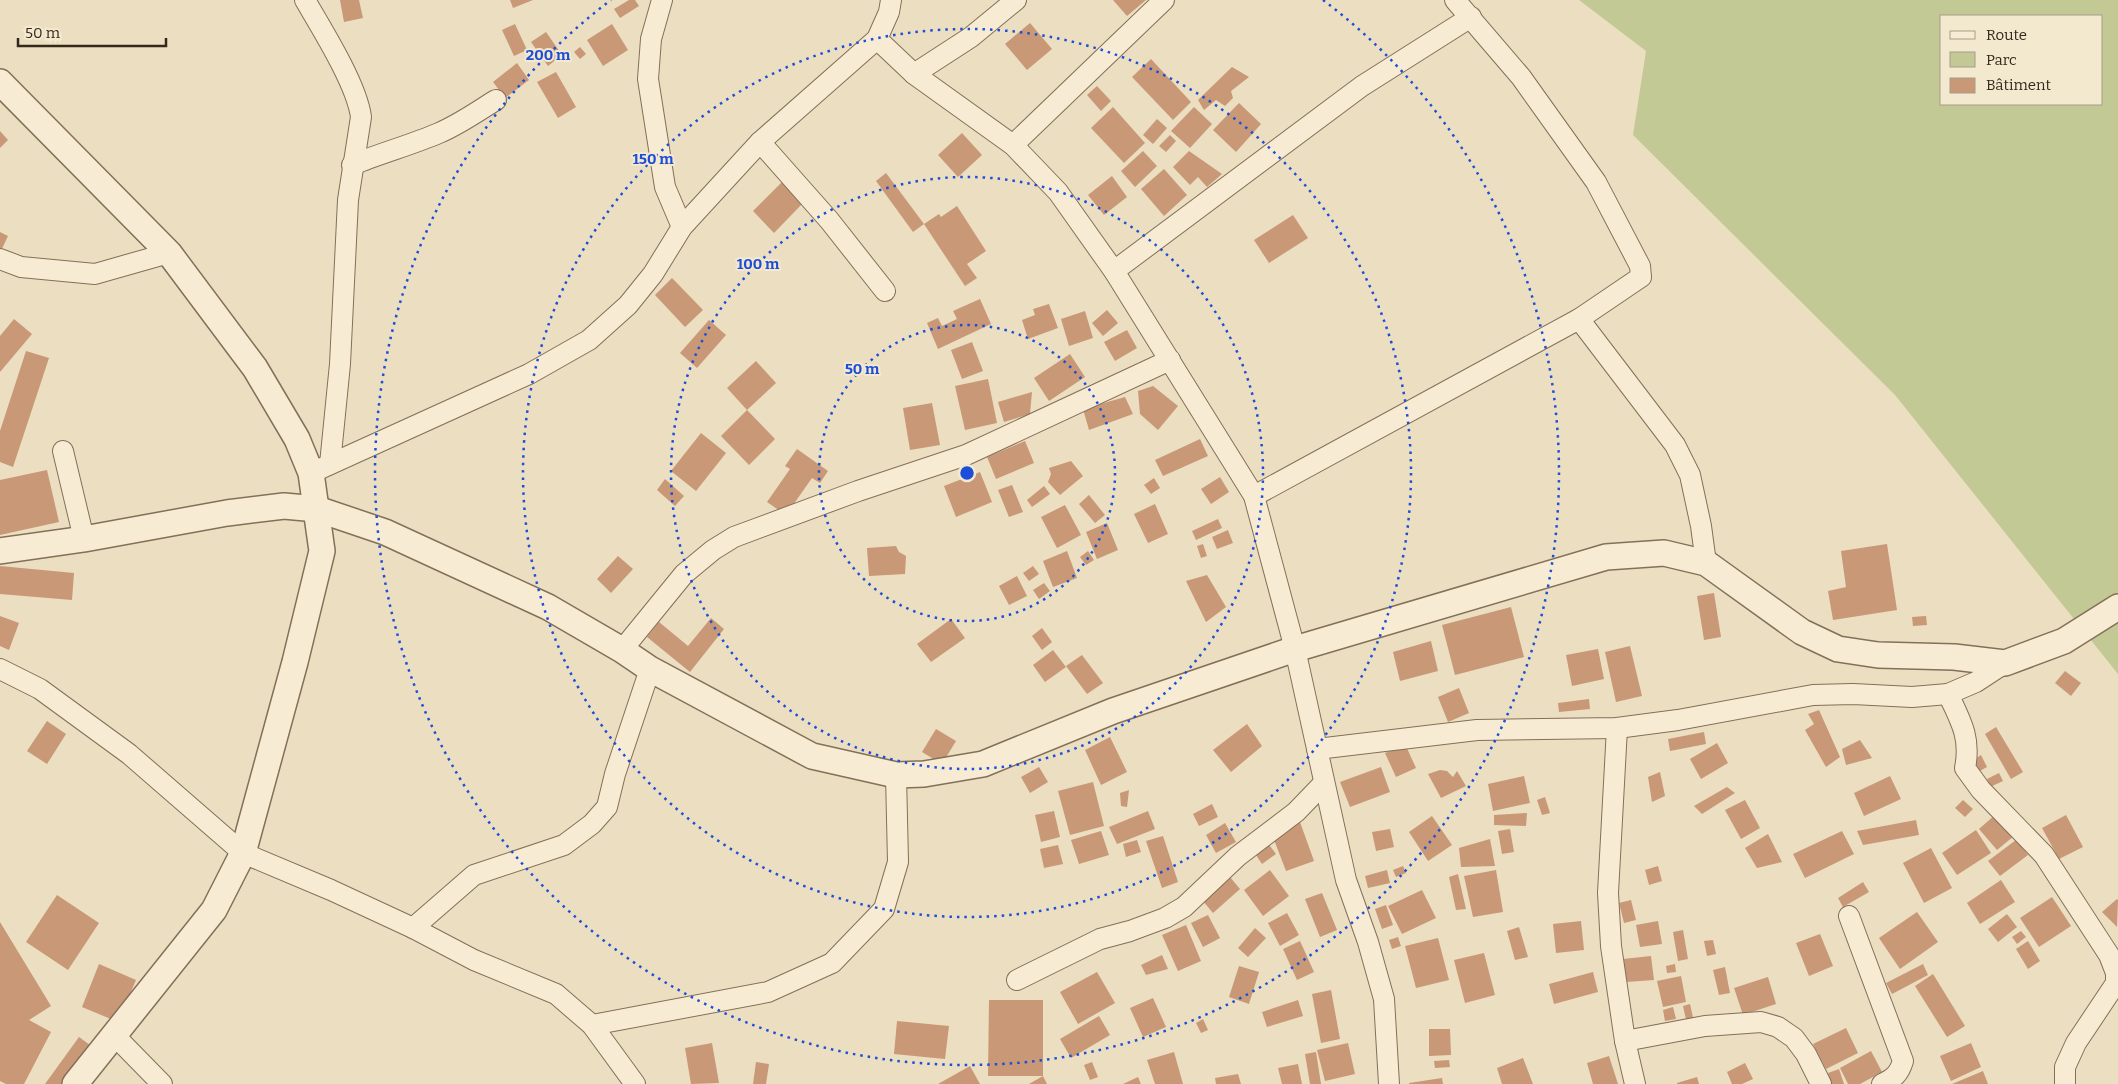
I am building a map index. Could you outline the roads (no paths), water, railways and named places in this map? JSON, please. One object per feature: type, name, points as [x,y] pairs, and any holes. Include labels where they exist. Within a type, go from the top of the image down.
[{"type":"street","points":[[75,1084],[214,910],[243,853],[296,662],[322,551],[317,509],[321,469],[340,364],[348,200],[352,165],[360,131],[359,106],[332,47],[305,0]]},
{"type":"street","points":[[662,0],[650,39],[648,79],[665,187],[682,227]]},
{"type":"street","points":[[321,469],[529,374],[589,340],[633,299],[653,274],[682,227],[760,142],[877,39],[889,12],[891,0]]},
{"type":"street","points":[[914,74],[971,37],[1016,0]]},
{"type":"street","points":[[1012,145],[1164,0]]},
{"type":"street","points":[[1254,496],[1579,319],[1642,277],[1640,266],[1596,182],[1521,76],[1455,0]]},
{"type":"street","points":[[1114,271],[1362,86],[1471,17]]},
{"type":"street","points":[[877,39],[914,74],[1012,145],[1058,192],[1114,271],[1254,496],[1295,649],[1346,880],[1368,942],[1384,999],[1390,1084]]},
{"type":"street","points":[[0,82],[169,253],[255,368],[298,440],[321,469]]},
{"type":"street","points":[[352,165],[381,152],[437,134],[456,125],[496,100]]},
{"type":"street","points":[[760,142],[829,220],[885,291]]},
{"type":"street","points":[[0,259],[21,267],[95,274],[169,253]]},
{"type":"street","points":[[1579,319],[1675,445],[1690,475],[1701,526],[1706,563]]},
{"type":"street","points":[[622,650],[684,574],[713,550],[734,538],[858,491],[966,455],[1170,360]]},
{"type":"street","points":[[63,451],[84,539]]},
{"type":"street","points":[[0,551],[84,539],[227,513],[284,506],[317,509],[385,532],[548,607],[622,650],[650,669],[812,756],[896,775],[924,774],[983,764],[1113,712],[1295,649],[1606,557],[1664,553],[1706,563],[1802,632],[1838,649],[1878,655],[1954,657],[2006,663]]},
{"type":"street","points":[[1317,749],[1477,730],[1618,728],[1678,720],[1813,695],[1853,694],[1912,697],[1948,694],[1976,682],[2006,663],[2064,641],[2118,607]]},
{"type":"street","points":[[0,668],[40,688],[129,754],[243,853],[331,890],[413,928],[474,960],[556,994],[592,1025],[635,1084]]},
{"type":"street","points":[[413,928],[474,875],[564,845],[592,824],[607,807],[615,774],[650,669]]},
{"type":"street","points":[[1948,694],[1966,734],[1968,751],[1965,768],[1981,790],[2044,856],[2113,950],[2116,983],[2076,1043],[2065,1067],[2065,1084]]},
{"type":"street","points":[[1618,728],[1608,893],[1611,946],[1635,1084]]},
{"type":"street","points":[[592,1025],[768,992],[832,963],[884,909],[898,862],[896,775]]},
{"type":"street","points":[[1017,980],[1100,939],[1130,932],[1165,918],[1184,907],[1238,856],[1296,812],[1324,784]]},
{"type":"street","points":[[1848,916],[1903,1061],[1900,1071],[1894,1078],[1882,1084]]},
{"type":"street","points":[[1626,1041],[1705,1026],[1761,1022],[1778,1027],[1794,1038],[1806,1054],[1820,1084]]},
{"type":"street","points":[[115,1036],[162,1084]]}]
